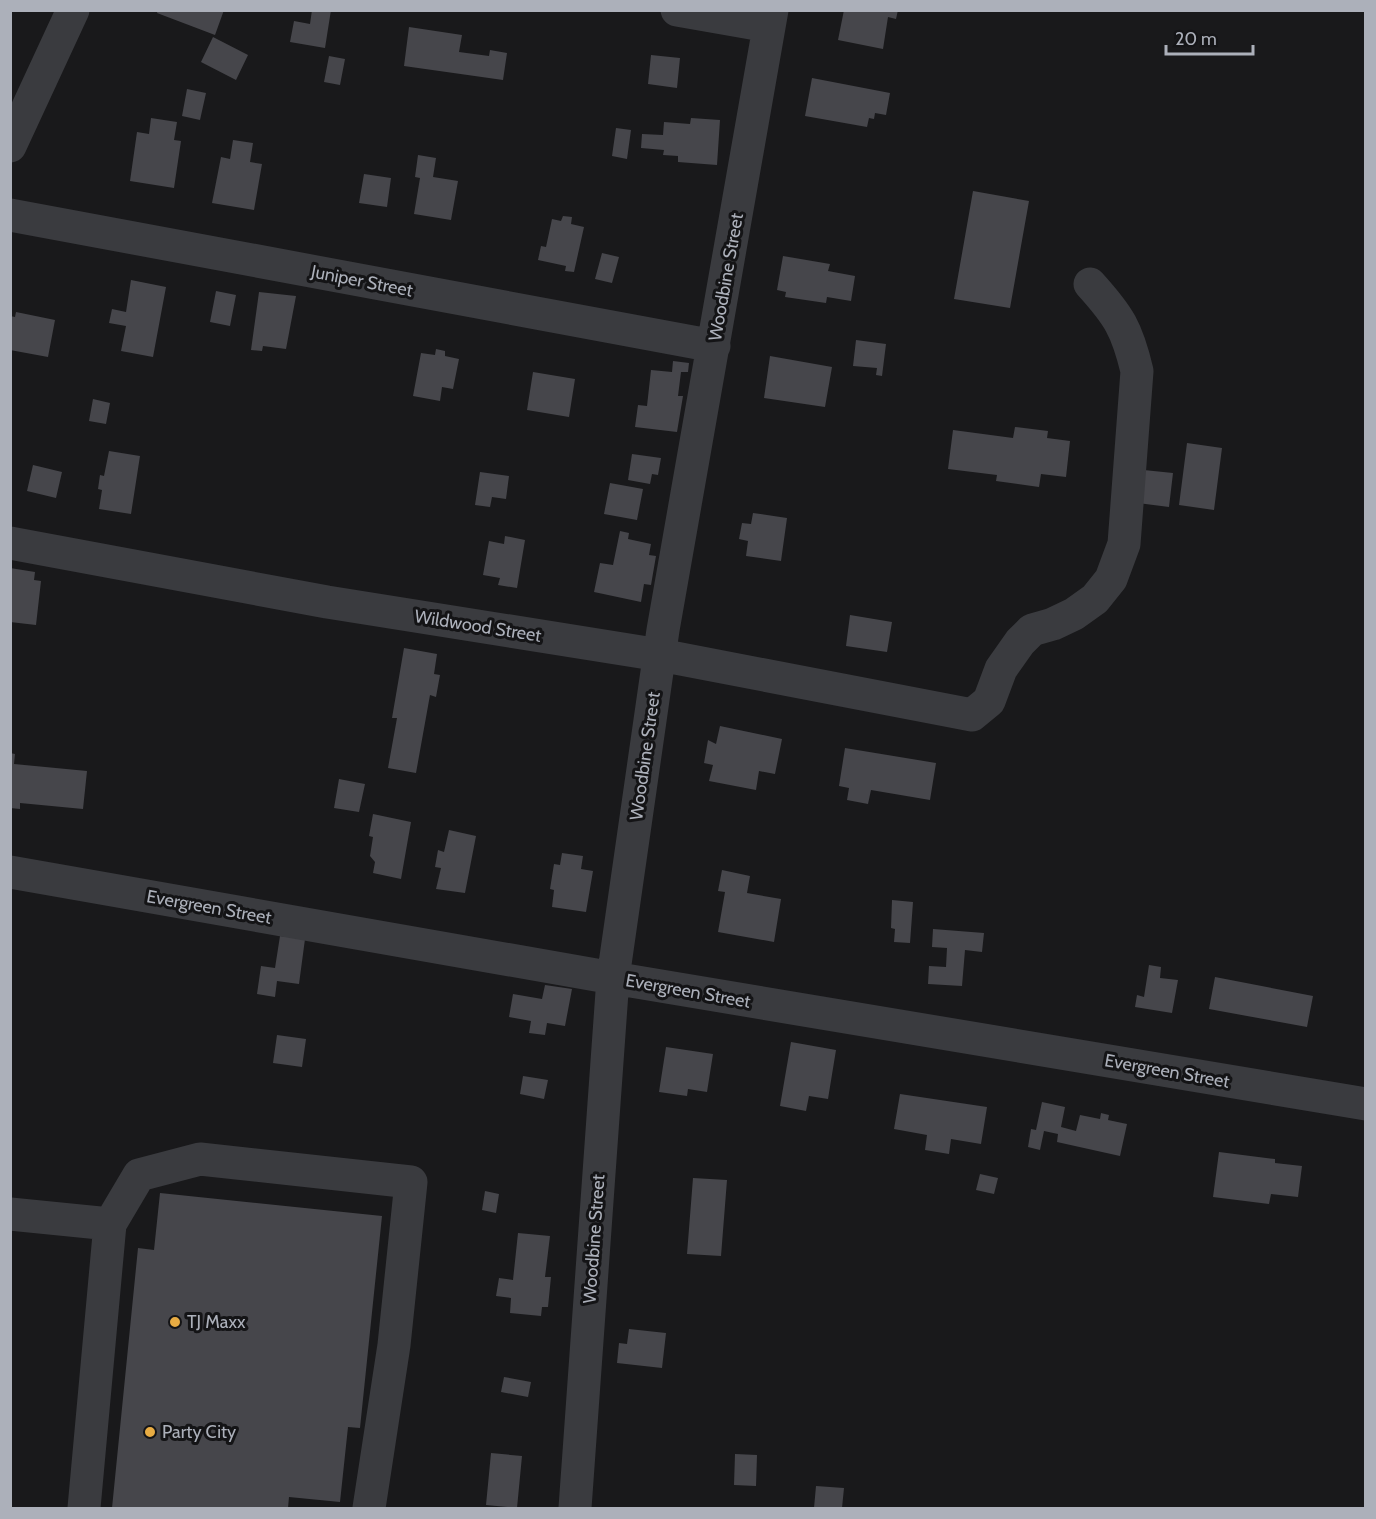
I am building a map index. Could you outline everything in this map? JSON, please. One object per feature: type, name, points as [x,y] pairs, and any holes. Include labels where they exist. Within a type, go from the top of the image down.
[{"type":"street","points":[[10,146],[73,10]]},
{"type":"street","points":[[677,10],[770,18]]},
{"type":"street","name":"Woodbine Street","points":[[575,1509],[613,978],[660,655],[770,18]]},
{"type":"street","name":"Juniper Street","points":[[10,215],[714,346]]},
{"type":"street","name":"Wildwood Street","points":[[10,543],[327,602],[660,655],[972,715],[989,701],[1001,669],[1020,642],[1032,630],[1074,614],[1095,599],[1111,579],[1124,544],[1137,371],[1131,346],[1122,324],[1090,284]]},
{"type":"street","name":"Evergreen Street","points":[[10,872],[613,978],[1365,1104]]},
{"type":"street","points":[[84,1509],[110,1224],[139,1175],[200,1159],[411,1182],[394,1345],[369,1509]]},
{"type":"street","points":[[10,1214],[110,1224]]},
{"type":"building","points":[[158,10],[224,10],[215,35],[157,13]]},
{"type":"building","points":[[312,10],[331,10],[325,48],[290,42],[294,21],[310,24]]},
{"type":"building","points":[[844,10],[898,10],[896,19],[888,17],[883,49],[838,40]]},
{"type":"building","points":[[409,27],[462,35],[459,52],[489,56],[490,50],[507,53],[503,80],[404,66]]},
{"type":"building","points":[[213,37],[248,55],[236,80],[201,62]]},
{"type":"building","points":[[651,55],[680,58],[677,88],[648,84]]},
{"type":"building","points":[[329,56],[345,59],[340,85],[324,82]]},
{"type":"building","points":[[812,78],[890,93],[886,115],[875,113],[874,119],[869,118],[867,127],[805,116]]},
{"type":"building","points":[[187,89],[206,93],[200,120],[182,116]]},
{"type":"building","points":[[151,118],[177,122],[174,140],[181,141],[174,188],[130,181],[137,132],[149,134]]},
{"type":"building","points":[[691,118],[720,120],[717,165],[678,162],[678,156],[663,155],[664,150],[641,148],[642,134],[663,135],[664,122],[690,124]]},
{"type":"building","points":[[616,128],[631,130],[627,159],[612,156]]},
{"type":"building","points":[[233,140],[253,143],[250,162],[262,164],[254,210],[212,203],[221,157],[230,159]]},
{"type":"building","points":[[418,155],[436,158],[433,177],[458,181],[451,220],[414,214],[420,178],[415,177]]},
{"type":"building","points":[[364,174],[391,178],[387,207],[359,203]]},
{"type":"building","points":[[973,191],[1029,201],[1010,308],[954,299]]},
{"type":"building","points":[[563,216],[572,217],[571,224],[584,227],[574,272],[565,271],[566,266],[538,260],[541,246],[546,247],[552,219],[561,221]]},
{"type":"building","points":[[602,253],[619,257],[612,283],[595,279]]},
{"type":"building","points":[[783,256],[830,264],[828,271],[855,276],[851,301],[827,297],[826,303],[785,297],[786,292],[777,290]]},
{"type":"building","points":[[131,280],[166,287],[153,357],[121,351],[126,326],[109,323],[112,309],[126,312]]},
{"type":"building","points":[[216,291],[236,295],[230,326],[210,322]]},
{"type":"building","points":[[259,292],[296,296],[286,349],[263,346],[262,351],[251,350]]},
{"type":"building","points":[[16,312],[55,320],[48,357],[10,350],[10,316],[15,317]]},
{"type":"building","points":[[856,340],[886,344],[882,376],[876,375],[877,368],[853,366]]},
{"type":"building","points":[[436,349],[445,351],[445,356],[459,359],[453,389],[442,387],[440,401],[413,396],[421,353],[435,355]]},
{"type":"building","points":[[770,356],[832,367],[825,407],[764,398]]},
{"type":"building","points":[[673,361],[689,363],[688,372],[681,372],[678,396],[683,396],[677,432],[635,427],[638,405],[647,406],[651,370],[672,372]]},
{"type":"building","points":[[533,372],[575,379],[569,417],[527,410]]},
{"type":"building","points":[[93,399],[110,403],[106,424],[89,421]]},
{"type":"building","points":[[1015,427],[1048,431],[1047,438],[1070,441],[1066,477],[1041,474],[1039,487],[996,481],[997,475],[948,469],[953,430],[1013,438]]},
{"type":"building","points":[[1187,443],[1222,448],[1214,510],[1179,505]]},
{"type":"building","points":[[109,451],[140,456],[131,514],[99,509],[102,490],[98,489],[100,475],[104,476]]},
{"type":"building","points":[[632,454],[661,458],[658,475],[652,474],[650,484],[628,480]]},
{"type":"building","points":[[33,465],[62,472],[56,498],[27,491]]},
{"type":"building","points":[[1134,469],[1173,473],[1169,507],[1130,502]]},
{"type":"building","points":[[480,472],[509,476],[506,499],[492,497],[490,507],[475,505]]},
{"type":"building","points":[[610,483],[643,489],[637,520],[604,514]]},
{"type":"building","points":[[753,513],[787,518],[781,561],[746,556],[748,541],[739,539],[742,523],[751,524]]},
{"type":"building","points":[[620,531],[629,533],[628,539],[651,544],[649,555],[656,556],[651,585],[644,584],[641,602],[594,592],[600,563],[613,565]]},
{"type":"building","points":[[505,536],[525,540],[517,588],[498,585],[500,578],[483,575],[489,541],[504,544]]},
{"type":"building","points":[[10,568],[35,572],[34,580],[41,581],[36,625],[10,622]]},
{"type":"building","points":[[850,615],[892,622],[887,652],[846,646]]},
{"type":"building","points":[[404,648],[437,654],[434,674],[440,675],[436,697],[430,695],[416,773],[388,768],[397,718],[392,718]]},
{"type":"building","points":[[720,726],[782,739],[775,774],[759,771],[756,790],[709,781],[713,765],[704,763],[708,740],[716,744]]},
{"type":"building","points":[[845,748],[936,763],[930,800],[871,790],[868,804],[847,800],[849,788],[839,786]]},
{"type":"building","points":[[10,753],[15,754],[14,764],[87,771],[83,809],[20,803],[20,809],[10,808]]},
{"type":"building","points":[[339,779],[365,784],[359,812],[334,808]]},
{"type":"building","points":[[373,814],[411,822],[401,879],[373,873],[375,862],[370,856],[373,837],[369,836]]},
{"type":"building","points":[[449,830],[476,836],[465,893],[436,889],[441,868],[435,867],[438,850],[444,852]]},
{"type":"building","points":[[562,853],[583,856],[581,869],[593,871],[586,912],[552,907],[554,890],[550,889],[554,864],[560,865]]},
{"type":"building","points":[[722,870],[750,876],[747,893],[781,899],[774,942],[718,932],[725,892],[718,891]]},
{"type":"building","points":[[892,900],[913,902],[910,943],[894,942],[895,929],[891,928]]},
{"type":"building","points":[[933,929],[984,933],[982,952],[965,950],[962,986],[928,984],[929,966],[946,967],[947,948],[932,947]]},
{"type":"building","points":[[280,936],[305,939],[299,984],[277,981],[275,997],[257,994],[261,966],[275,968]]},
{"type":"building","points":[[1149,965],[1161,967],[1160,978],[1178,980],[1172,1013],[1135,1007],[1137,995],[1144,997]]},
{"type":"building","points":[[1215,977],[1313,996],[1307,1027],[1209,1009]]},
{"type":"building","points":[[545,985],[572,989],[565,1026],[547,1023],[545,1035],[529,1033],[531,1021],[509,1017],[513,994],[542,999]]},
{"type":"building","points":[[277,1035],[306,1039],[302,1067],[273,1063]]},
{"type":"building","points":[[791,1042],[836,1050],[828,1099],[809,1096],[806,1111],[780,1106]]},
{"type":"building","points":[[666,1047],[713,1054],[707,1092],[688,1089],[687,1096],[659,1092]]},
{"type":"building","points":[[523,1076],[548,1080],[544,1099],[520,1094]]},
{"type":"building","points":[[900,1094],[987,1107],[981,1144],[951,1139],[949,1154],[925,1150],[927,1135],[894,1129]]},
{"type":"building","points":[[1042,1102],[1065,1107],[1061,1127],[1076,1131],[1080,1115],[1100,1119],[1101,1113],[1109,1115],[1108,1120],[1127,1124],[1120,1156],[1057,1142],[1058,1134],[1044,1131],[1040,1150],[1028,1147],[1031,1129],[1036,1130]]},
{"type":"building","points":[[1219,1152],[1275,1159],[1275,1163],[1302,1166],[1298,1197],[1271,1194],[1269,1204],[1213,1197]]},
{"type":"building","points":[[980,1174],[998,1178],[994,1194],[976,1190]]},
{"type":"building","points":[[693,1178],[727,1180],[721,1256],[687,1254]]},
{"type":"building","points":[[485,1191],[499,1194],[496,1213],[482,1210]]},
{"type":"building","points":[[160,1193],[382,1216],[360,1428],[348,1427],[340,1502],[289,1497],[288,1508],[112,1508],[138,1248],[154,1250]]},
{"type":"building","points":[[518,1233],[550,1236],[545,1277],[551,1277],[548,1307],[542,1307],[541,1316],[510,1313],[511,1298],[496,1296],[499,1278],[513,1280]]},
{"type":"building","points":[[629,1329],[666,1333],[662,1368],[617,1363],[619,1343],[627,1344]]},
{"type":"building","points":[[504,1377],[531,1382],[528,1397],[501,1392]]},
{"type":"building","points":[[491,1453],[522,1456],[517,1508],[486,1505]]},
{"type":"building","points":[[735,1454],[757,1455],[756,1486],[734,1485]]},
{"type":"building","points":[[816,1486],[844,1488],[842,1508],[814,1508]]},
{"type":"place","name":"TJ Maxx","points":[[175,1322]]},
{"type":"place","name":"Party City","points":[[150,1432]]}]
